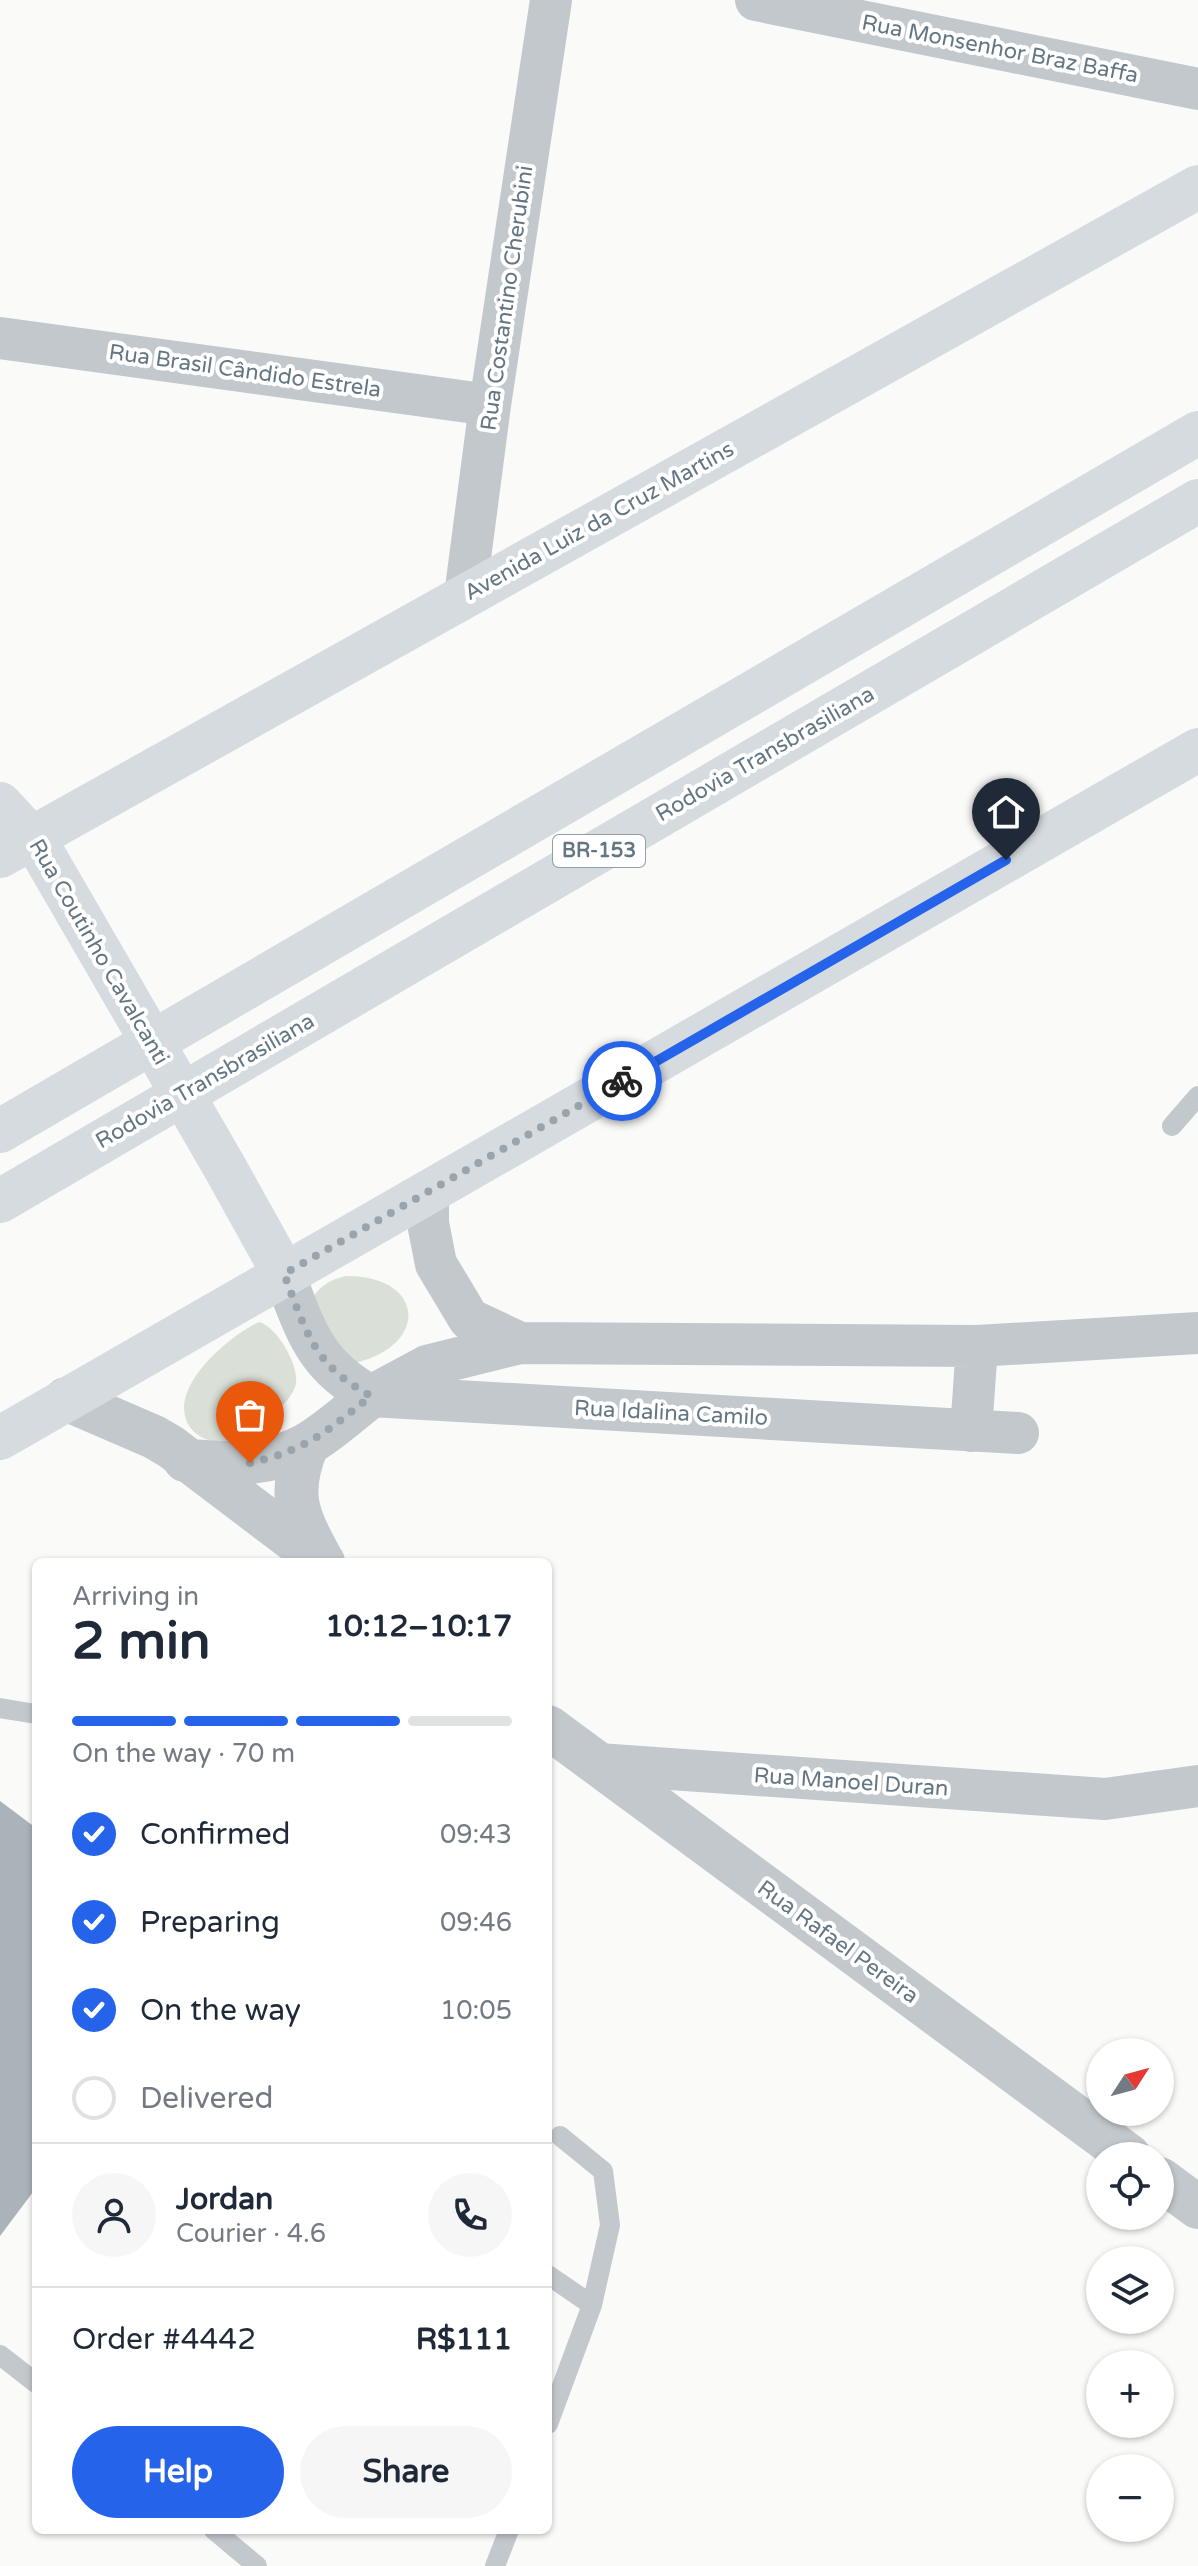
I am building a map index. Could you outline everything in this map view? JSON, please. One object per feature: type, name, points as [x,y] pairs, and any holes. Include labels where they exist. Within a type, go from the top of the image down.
[{"type":"main road","name":"Avenida Luiz da Cruz Martins","points":[[16,846],[1198,187]]},
{"type":"main road","name":"BR-153","points":[[0,1131],[1198,433]]},
{"type":"main road","name":"Rodovia Transbrasiliana","points":[[0,1201],[1198,501]]},
{"type":"main road","points":[[0,1438],[1198,750]]},
{"type":"main road","name":"Rua Coutinho Cavalcanti","points":[[0,804],[16,846],[99,951],[284,1274]]},
{"type":"street","name":"Rua Costantino Cherubini","points":[[465,596],[490,405],[551,0]]},
{"type":"street","name":"Rua Monsenhor Braz Baffa","points":[[756,0],[1198,89]]},
{"type":"street","name":"Rua Brasil Cândido Estrela","points":[[0,338],[490,405]]},
{"type":"street","points":[[428,1193],[428,1223],[436,1264],[469,1319],[520,1343]]},
{"type":"street","points":[[284,1274],[311,1343],[337,1373],[371,1396]]},
{"type":"street","points":[[185,1460],[250,1463],[281,1456],[307,1445],[371,1396],[427,1366],[520,1343],[977,1346],[1198,1333]]},
{"type":"street","points":[[971,1431],[977,1346]]},
{"type":"street","name":"Rua Idalina Camilo","points":[[371,1396],[1018,1433]]},
{"type":"street","points":[[66,1399],[154,1437],[317,1558]]},
{"type":"street","points":[[307,1445],[298,1467],[295,1486],[298,1510],[320,1558]]},
{"type":"street","name":"Rua Rafael Pereira","points":[[552,1730],[1110,2142]]},
{"type":"street","name":"Rua Manoel Duran","points":[[598,1764],[1105,1799],[1198,1786]]},
{"type":"street","points":[[1174,2189],[1198,2207]]},
{"type":"lane","points":[[1172,1126],[1198,1096]]},
{"type":"lane","points":[[0,1708],[32,1713]]},
{"type":"lane","points":[[552,2413],[592,2305],[610,2225],[603,2171],[560,2136]]},
{"type":"lane","points":[[552,2278],[592,2305]]},
{"type":"lane","points":[[0,2355],[32,2380]]},
{"type":"lane","points":[[219,2534],[257,2566]]},
{"type":"lane","points":[[495,2566],[507,2534]]},
{"type":"shaded area","points":[[346,1276],[373,1279],[392,1288],[404,1300],[408,1314],[405,1330],[394,1344],[376,1356],[350,1364],[309,1305],[323,1286]]},
{"type":"shaded area","points":[[259,1322],[273,1331],[286,1349],[295,1370],[295,1387],[274,1414],[251,1431],[228,1441],[205,1439],[188,1424],[184,1410],[187,1394],[194,1379],[219,1350]]},
{"type":"building","points":[[0,1801],[32,1825],[32,2193],[0,2236]]},
{"type":"way so far","points":[[250,1463],[281,1456],[307,1445],[371,1396],[337,1373],[311,1343],[284,1274],[622,1081]]},
{"type":"route","points":[[622,1081],[1006,860]]}]
